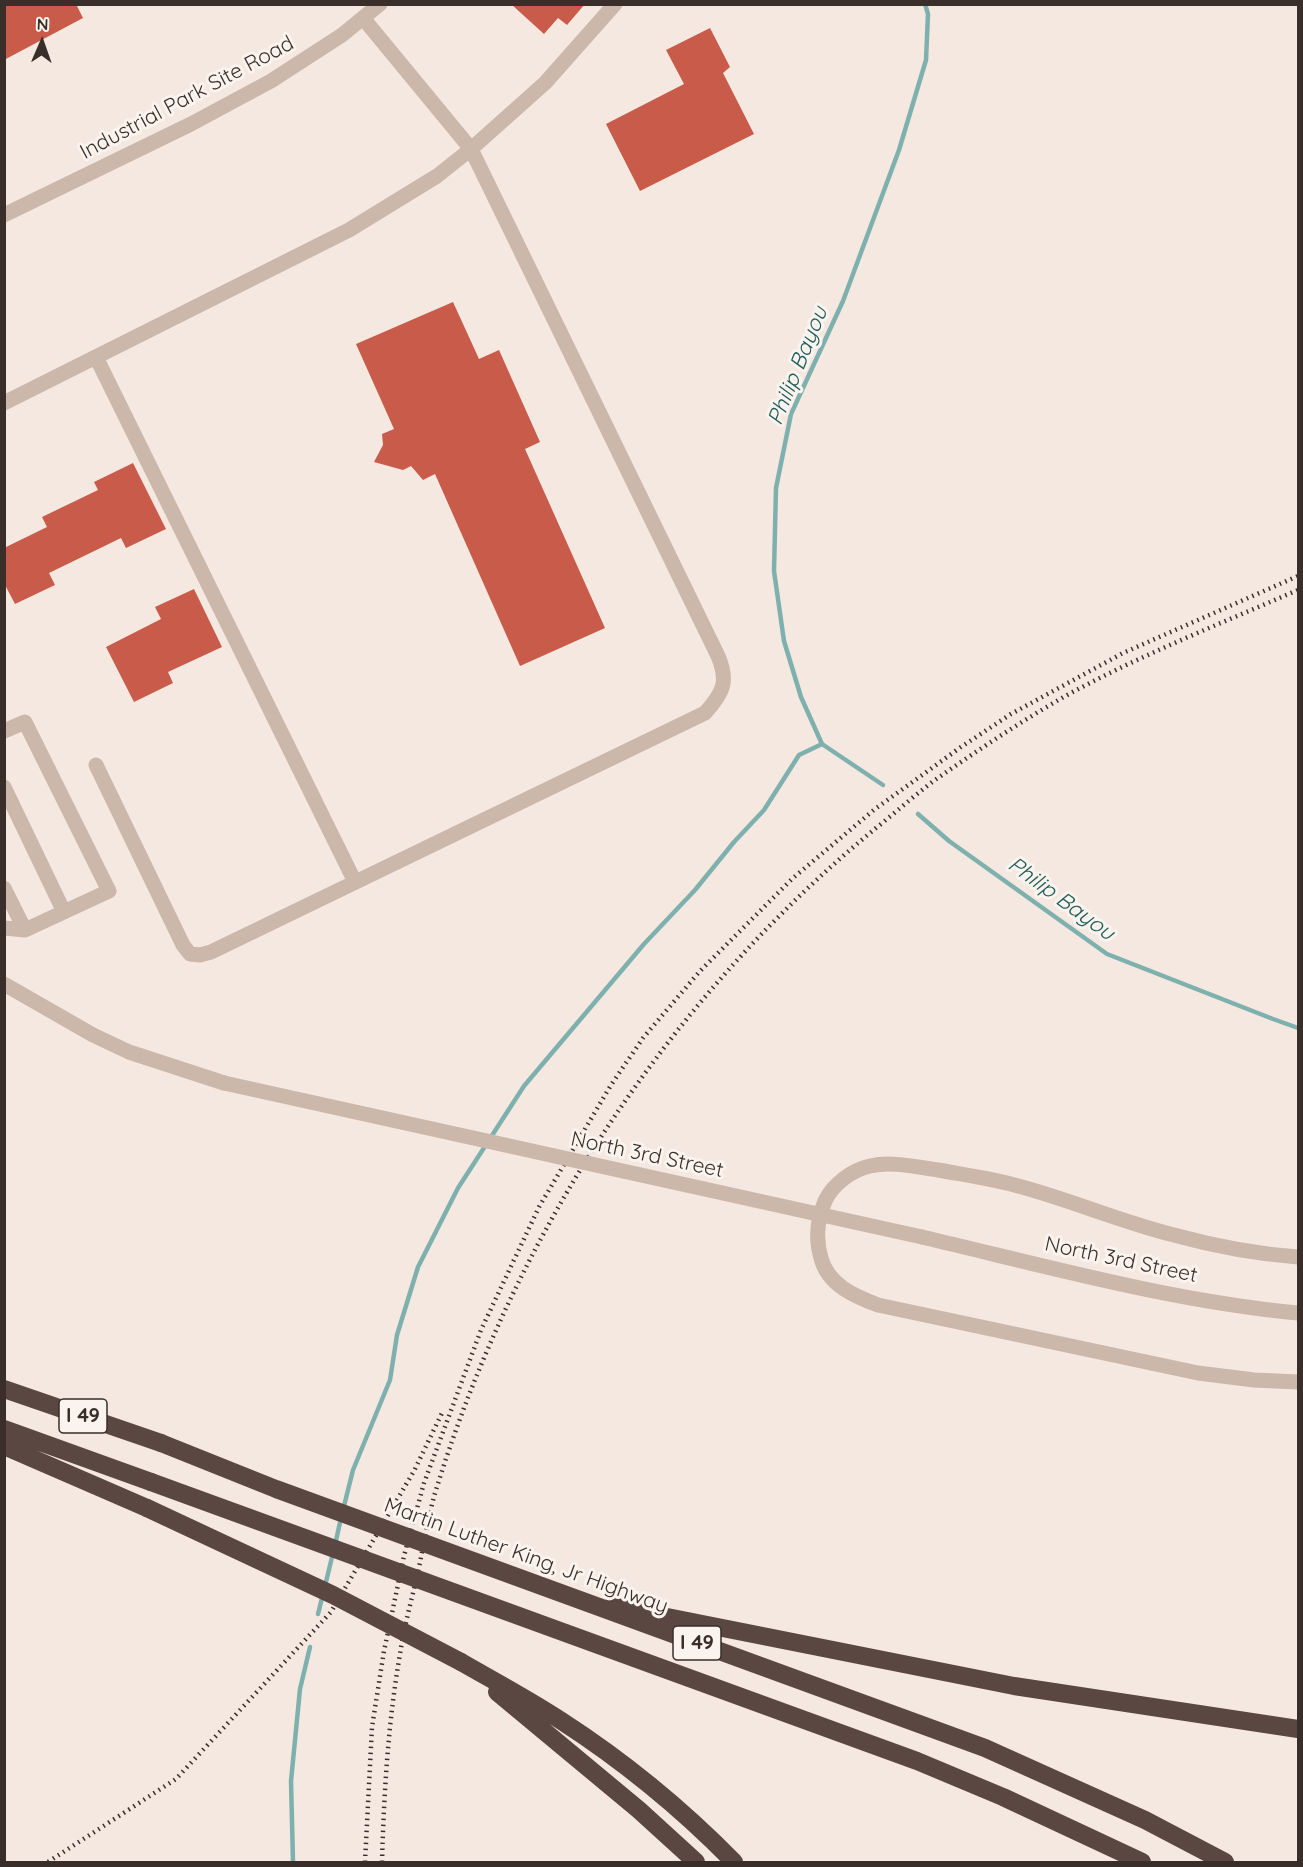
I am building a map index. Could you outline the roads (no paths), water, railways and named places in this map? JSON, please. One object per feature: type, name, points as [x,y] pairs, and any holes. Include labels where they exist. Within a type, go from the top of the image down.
[{"type":"highway","name":"Martin Luther King, Jr Highway","points":[[4,1389],[161,1443],[276,1488],[985,1748],[1144,1820],[1225,1863]]},
{"type":"highway","name":"I 49","points":[[4,1429],[917,1761],[1003,1797],[1142,1863]]},
{"type":"highway","points":[[4,1446],[147,1508],[354,1605],[461,1662],[562,1722],[610,1756],[648,1786],[734,1863]]},
{"type":"highway","points":[[584,1601],[1014,1686],[1299,1729]]},
{"type":"highway","points":[[461,1662],[639,1810],[696,1863]]},
{"type":"street","name":"Industrial Park Site Road","points":[[4,215],[180,129],[271,81],[342,35],[380,4]]},
{"type":"street","points":[[4,403],[349,230],[437,176],[545,83],[615,4]]},
{"type":"street","points":[[96,765],[183,945],[190,954],[200,955],[211,952],[705,713],[716,701],[724,684],[724,670],[718,656],[471,149],[363,18]]},
{"type":"street","points":[[96,357],[355,882]]},
{"type":"street","points":[[4,731],[25,722],[109,891],[25,930],[4,928]]},
{"type":"street","points":[[4,787],[64,912]]},
{"type":"street","points":[[4,888],[25,930]]},
{"type":"street","name":"North 3rd Street","points":[[4,984],[93,1035],[129,1052],[224,1083],[922,1237],[1159,1292],[1226,1304],[1299,1313]]},
{"type":"street","points":[[1299,1257],[1232,1248],[1175,1236],[1023,1187],[981,1177],[890,1164],[870,1166],[852,1173],[838,1184],[828,1196],[817,1229],[818,1247],[823,1266],[836,1284],[854,1296],[878,1305],[1198,1373],[1254,1380],[1299,1382]]},
{"type":"waterway","name":"Philip Bayou","points":[[883,785],[822,744],[801,697],[784,641],[774,571],[776,488],[791,414],[843,301],[899,150],[926,60],[928,14],[925,4]]},
{"type":"waterway","points":[[343,1510],[353,1470],[390,1380],[397,1335],[418,1267],[458,1188],[524,1086],[644,944],[695,890],[734,842],[764,810],[799,755],[822,744]]},
{"type":"waterway","name":"Philip Bayou","points":[[918,814],[949,841],[1107,954],[1298,1028]]},
{"type":"waterway","points":[[335,1545],[341,1518]]},
{"type":"waterway","points":[[325,1586],[333,1553]]},
{"type":"waterway","points":[[318,1614],[323,1594]]},
{"type":"waterway","points":[[293,1862],[291,1781],[300,1689],[310,1647]]},
{"type":"railway","points":[[365,1862],[372,1727],[384,1651],[404,1556],[424,1483],[481,1330],[539,1207],[611,1085],[643,1038],[700,971],[793,878],[875,809],[961,747],[1011,714],[1123,653],[1298,576]]},
{"type":"railway","points":[[382,1862],[385,1784],[402,1644],[433,1500],[469,1395],[509,1302],[555,1212],[608,1126],[667,1044],[731,967],[801,895],[876,828],[935,780],[1035,714],[1097,679],[1298,590]]},
{"type":"railway","points":[[48,1862],[176,1779],[331,1612],[414,1471],[442,1413]]}]
